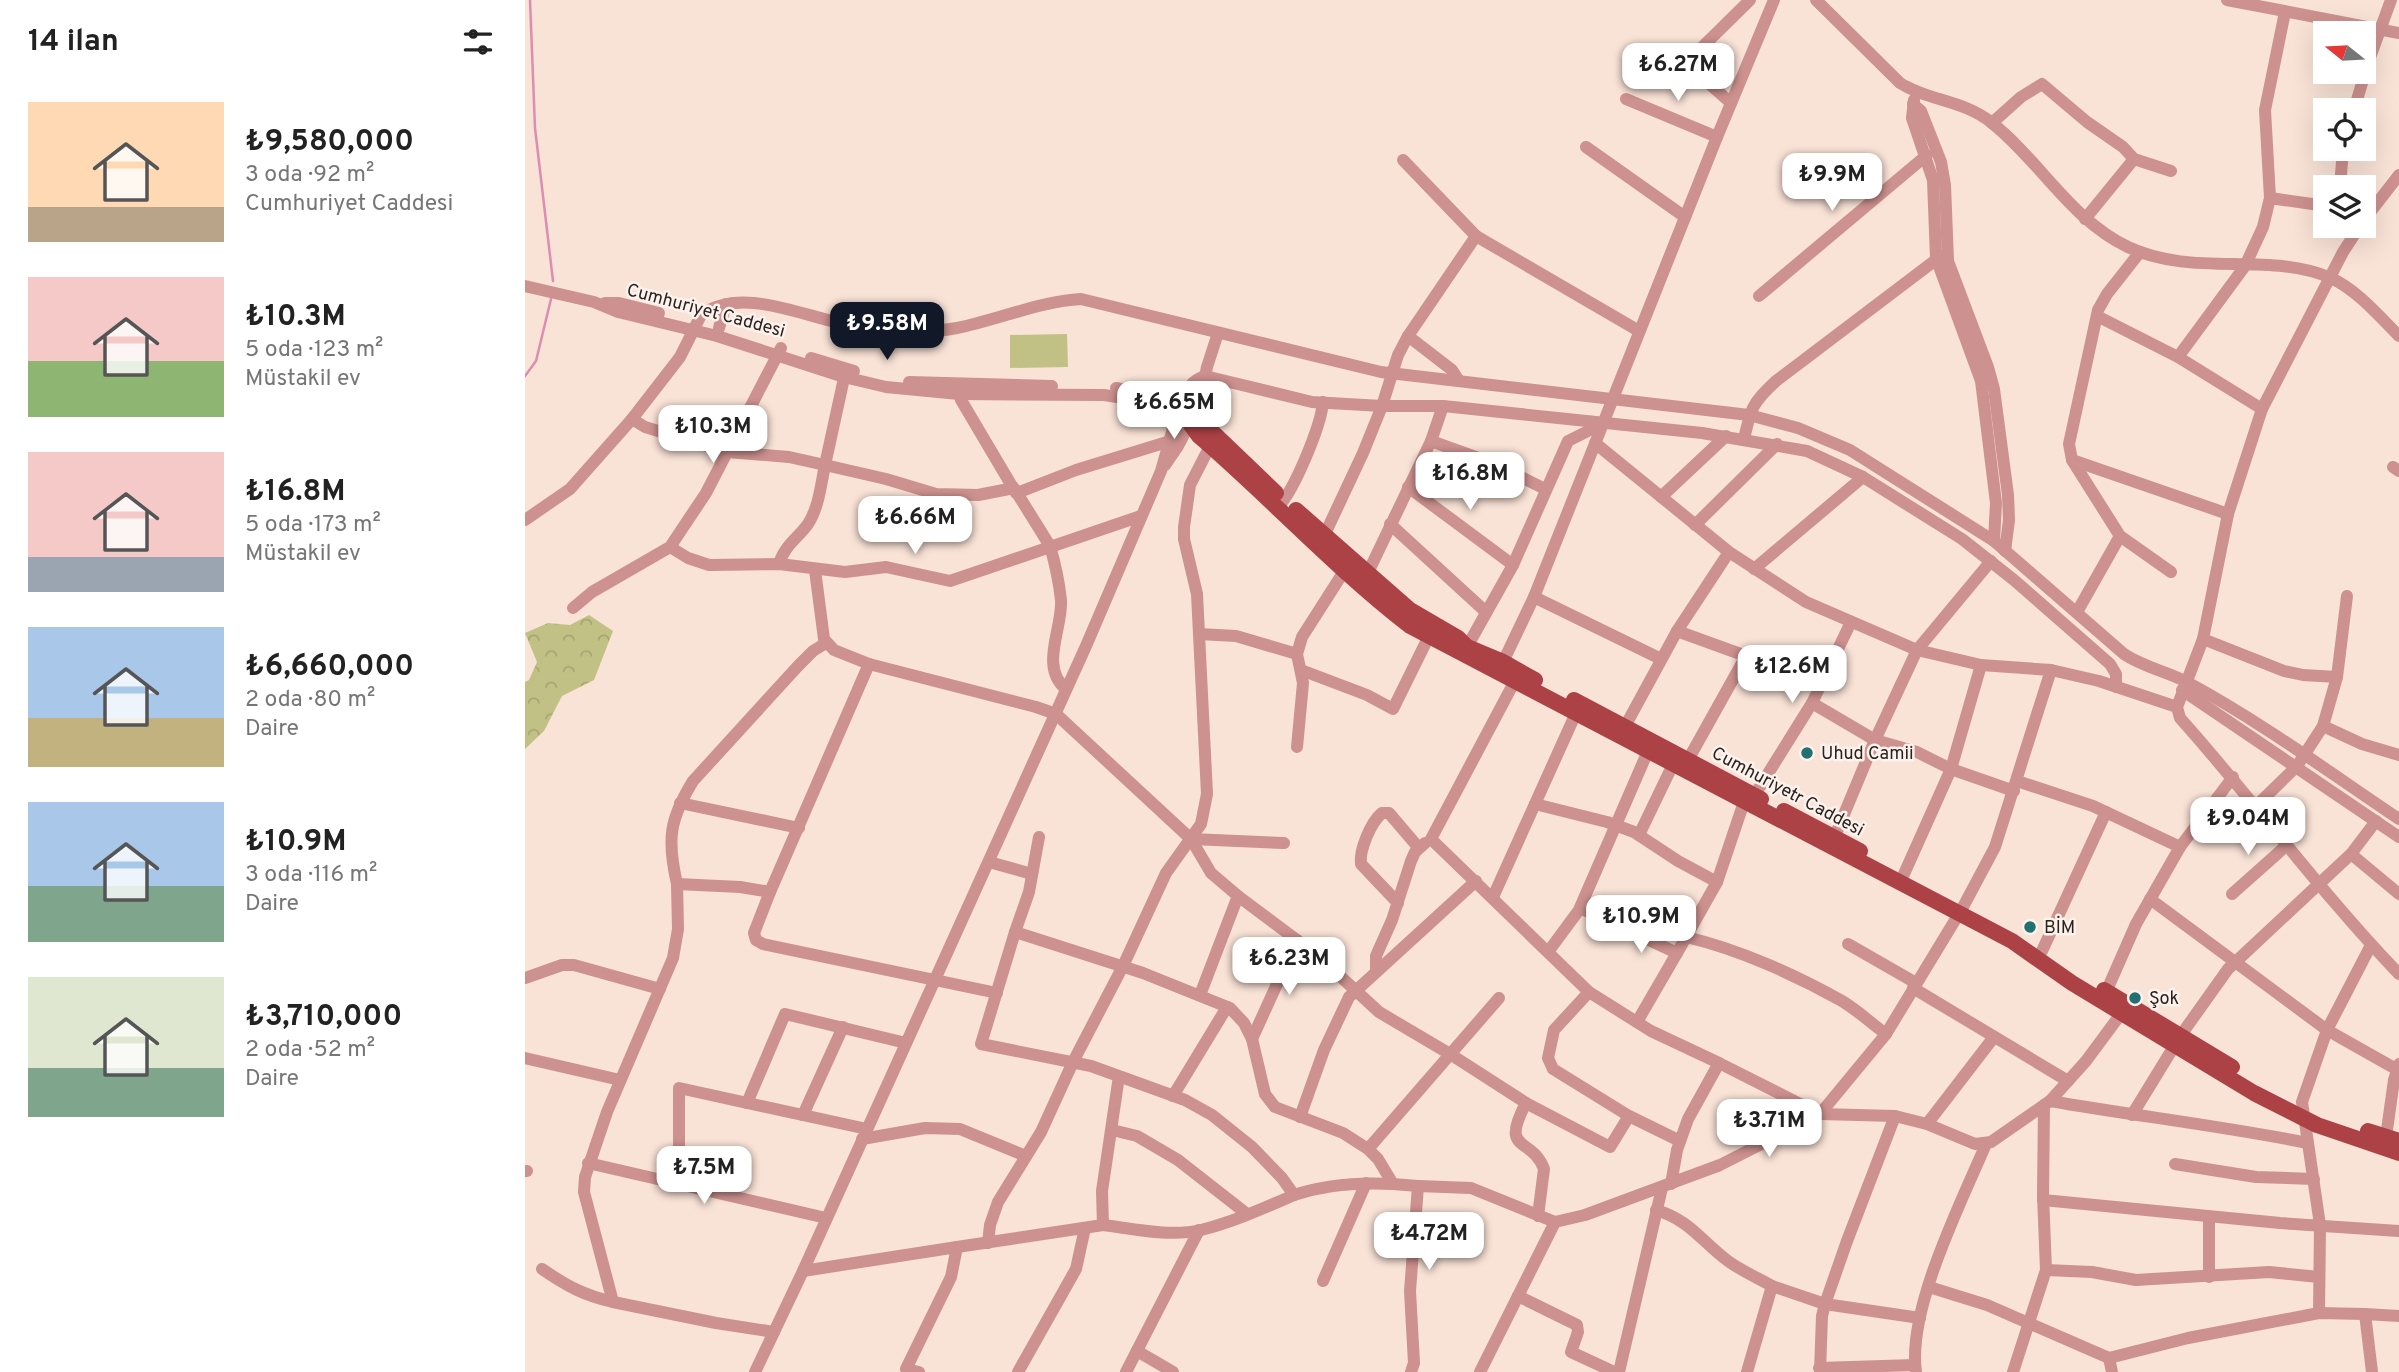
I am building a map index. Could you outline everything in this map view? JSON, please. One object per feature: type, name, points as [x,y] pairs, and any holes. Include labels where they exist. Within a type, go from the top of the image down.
[{"type":"main road","points":[[1185,416],[1210,446],[1281,504],[1410,626],[1458,638],[1467,646],[1503,662],[1517,677],[1576,713],[1623,731],[1648,751],[1679,760]]},
{"type":"main road","points":[[1185,416],[1204,424],[1281,504],[1325,534],[1348,565]]},
{"type":"main road","points":[[1431,631],[1960,910],[2177,1040],[2254,1093],[2399,1153]]},
{"type":"main road","name":"Cumhuriyetr Caddesi","points":[[1749,799],[1835,836],[1953,899],[1960,910],[2013,931],[2104,996]]},
{"type":"main road","points":[[2303,1114],[2393,1139]]},
{"type":"street","points":[[1682,67],[1750,0]]},
{"type":"street","points":[[1503,662],[1534,597],[1774,0]]},
{"type":"street","points":[[1816,0],[1914,97],[1943,169],[1941,256],[1994,389],[2008,495],[2009,520],[2005,551]]},
{"type":"street","points":[[2227,0],[2399,33]]},
{"type":"street","points":[[2358,98],[2391,0]]},
{"type":"street","points":[[2178,357],[2245,266],[2263,227],[2270,198],[2265,110],[2285,12]]},
{"type":"street","points":[[1667,59],[1705,80],[1731,103]]},
{"type":"street","points":[[1992,123],[2021,97],[2042,84],[2087,122],[2123,147],[2134,159],[2171,171]]},
{"type":"street","points":[[1914,97],[1964,107],[1992,123],[2085,219],[2113,239],[2140,252],[2184,263],[2277,266],[2331,278],[2350,290],[2399,336]]},
{"type":"street","points":[[1914,97],[1912,118],[1927,155],[1941,256],[1981,381],[1996,503],[1994,541]]},
{"type":"street","points":[[1626,99],[1717,137]]},
{"type":"street","points":[[1585,147],[1685,217]]},
{"type":"street","points":[[1759,296],[1927,155]]},
{"type":"street","points":[[2085,219],[2134,159]]},
{"type":"street","points":[[1403,160],[1476,236],[1639,331]]},
{"type":"street","points":[[2376,205],[2399,175]]},
{"type":"street","points":[[2270,198],[2313,204]]},
{"type":"street","points":[[1325,534],[1363,453],[1408,336],[1476,236]]},
{"type":"street","points":[[2352,238],[2262,409],[2228,514],[2203,639],[2177,707],[2181,718],[2371,945],[2399,974]]},
{"type":"street","points":[[2140,252],[2103,299],[2097,316],[2070,435],[2072,460],[2120,536],[2171,572]]},
{"type":"street","points":[[1744,439],[1749,415],[1756,399],[1941,256]]},
{"type":"street","name":"Cumhuriyet Caddesi","points":[[525,286],[594,302],[619,303],[779,351],[885,387],[1104,395],[1129,399],[1185,416]]},
{"type":"street","points":[[525,520],[570,489],[632,419],[680,357],[695,326],[705,313],[726,304],[741,302],[775,307],[857,327],[923,332],[955,328],[1057,302],[1081,299],[1392,373],[1614,397],[1749,415],[1798,428],[1850,450],[1994,541],[2132,660],[2184,686],[2300,761],[2399,819]]},
{"type":"street","points":[[719,328],[726,304]]},
{"type":"street","points":[[2097,316],[2178,357],[2262,409]]},
{"type":"street","name":"Cumhuriyet Caddesi","points":[[695,326],[719,328],[779,351]]},
{"type":"street","points":[[1161,471],[1167,442],[1204,388],[1218,333]]},
{"type":"street","points":[[1408,336],[1452,370],[1459,381]]},
{"type":"street","points":[[573,608],[592,592],[670,547],[706,494],[779,351]]},
{"type":"street","points":[[779,564],[785,549],[810,520],[816,506],[845,373]]},
{"type":"street","points":[[1205,376],[1286,397],[1324,402],[1443,406],[1725,436],[1777,444],[1815,454],[1863,477],[1962,539],[1991,561],[2110,664],[2116,674],[2116,687]]},
{"type":"street","points":[[959,389],[1015,490],[1050,546],[1061,600],[1055,642],[1055,673],[1059,683],[1066,689]]},
{"type":"street","points":[[1281,504],[1320,419],[1324,402]]},
{"type":"street","points":[[1364,580],[1431,441],[1443,406]]},
{"type":"street","points":[[755,1372],[1056,714],[1161,471],[1178,446],[1185,416]]},
{"type":"street","points":[[632,419],[645,427],[727,452],[789,457],[886,479],[936,494],[978,495],[1015,490],[1167,442]]},
{"type":"street","points":[[1467,646],[1513,565],[1568,441],[1603,424]]},
{"type":"street","points":[[1661,497],[1725,436]]},
{"type":"street","points":[[1431,441],[1495,464],[1545,489]]},
{"type":"street","points":[[1595,443],[1729,552],[1806,602],[1917,650],[1981,665],[2051,670],[2177,707]]},
{"type":"street","points":[[1695,525],[1777,444]]},
{"type":"street","points":[[988,1243],[997,1202],[1041,1132],[1166,873],[1201,824],[1207,794],[1198,594],[1184,539],[1184,513],[1190,485],[1210,446]]},
{"type":"street","points":[[2072,460],[2228,514]]},
{"type":"street","points":[[1754,569],[1863,477]]},
{"type":"street","points":[[1408,487],[1513,565]]},
{"type":"street","points":[[670,547],[688,558],[709,565],[779,564],[815,570],[855,572],[886,567],[950,581],[1141,516]]},
{"type":"street","points":[[1389,524],[1486,612]]},
{"type":"street","points":[[2077,612],[2120,536]]},
{"type":"street","points":[[1623,731],[1677,631],[1729,552]]},
{"type":"street","points":[[1835,836],[1875,740],[1917,650],[1991,561]]},
{"type":"street","points":[[1297,747],[1303,682],[1297,654],[1302,637],[1348,565]]},
{"type":"street","points":[[815,570],[826,643],[834,650],[869,664],[1056,714],[1191,839],[1211,873],[1317,955],[1378,1012],[1526,1103],[1610,1147],[1629,1116]]},
{"type":"street","points":[[2256,806],[2300,761],[2323,726],[2337,677],[2347,596]]},
{"type":"street","points":[[1534,597],[1661,659]]},
{"type":"street","points":[[1637,1022],[1717,881],[1749,799],[1812,704],[1851,622]]},
{"type":"street","points":[[1301,670],[1367,695],[1394,709],[1431,631]]},
{"type":"street","points":[[1677,631],[1820,687]]},
{"type":"street","points":[[1199,634],[1236,636],[1297,654]]},
{"type":"street","points":[[2203,639],[2293,673],[2337,677]]},
{"type":"street","points":[[613,1302],[585,1192],[588,1163],[677,942],[677,884],[670,832],[680,803],[702,769],[798,666],[826,643]]},
{"type":"street","points":[[1639,835],[1679,760],[1746,656]]},
{"type":"street","points":[[869,664],[770,892],[755,929],[755,937],[759,943],[997,993]]},
{"type":"street","points":[[1904,874],[1951,769],[1981,665]]},
{"type":"street","points":[[803,1271],[1103,1224],[1158,1232],[1199,1230],[1320,1186],[1366,1182],[1471,1188],[1555,1222],[1585,1216],[1720,1166],[1820,1114],[1886,1034],[1995,847],[2051,670]]},
{"type":"street","points":[[1376,972],[1376,956],[1398,903],[1411,861],[1418,847],[1431,839],[1517,677]]},
{"type":"street","points":[[1812,704],[1875,740],[1917,752],[1951,769],[2106,812],[2180,846]]},
{"type":"street","points":[[1493,897],[1576,713]]},
{"type":"street","points":[[2323,726],[2362,744],[2399,755]]},
{"type":"street","points":[[1548,952],[1580,908],[1648,751]]},
{"type":"street","points":[[2300,761],[2399,837]]},
{"type":"street","points":[[2104,996],[2150,899],[2180,846],[2233,778]]},
{"type":"street","points":[[680,803],[799,828]]},
{"type":"street","points":[[1535,804],[1618,825],[1717,881]]},
{"type":"street","points":[[2042,951],[2106,812]]},
{"type":"street","points":[[1398,903],[1361,864],[1362,852],[1377,818],[1383,813],[1389,814],[1418,847]]},
{"type":"street","points":[[2132,1115],[2177,1040],[2234,961],[2320,885],[2351,854],[2376,821]]},
{"type":"street","points":[[1039,837],[1029,892],[981,1044],[1073,1062],[1173,1096],[1212,1115],[1252,1147],[1282,1178],[1294,1195]]},
{"type":"street","points":[[1191,839],[1284,843]]},
{"type":"street","points":[[1431,839],[1589,992],[1637,1022],[1820,1114],[1895,1116],[1927,1124],[1975,1144],[1986,1144]]},
{"type":"street","points":[[2232,894],[2287,845]]},
{"type":"street","points":[[2351,854],[2399,894]]},
{"type":"street","points":[[989,862],[1032,874]]},
{"type":"street","points":[[1300,1117],[1342,1007],[1354,991],[1476,881]]},
{"type":"street","points":[[677,884],[740,887],[770,892]]},
{"type":"street","points":[[1200,995],[1238,896]]},
{"type":"street","points":[[2150,899],[2327,1030],[2398,1066],[2393,1139]]},
{"type":"street","points":[[1580,908],[1677,953]]},
{"type":"street","points":[[1015,932],[1123,966],[1227,1007],[1244,1023],[1252,1040],[1265,1094],[1275,1107],[1343,1133],[1368,1149],[1378,1159],[1392,1184]]},
{"type":"street","points":[[1686,937],[1721,945],[1771,967],[1843,1002],[1886,1034]]},
{"type":"street","points":[[1252,1040],[1297,940]]},
{"type":"street","points":[[1848,944],[2068,1082]]},
{"type":"street","points":[[2319,1313],[2320,1225],[2303,1114],[2305,1090],[2327,1030],[2371,945]]},
{"type":"street","points":[[525,978],[562,965],[574,965],[660,989]]},
{"type":"street","points":[[1589,992],[1554,1030],[1548,1063],[1553,1069],[1629,1116],[1680,1141]]},
{"type":"street","points":[[1368,1149],[1499,998]]},
{"type":"street","points":[[1173,1096],[1227,1007]]},
{"type":"street","points":[[1895,1116],[1825,1304],[1819,1370],[1916,1369],[1920,1318],[1937,1260],[1986,1144],[2047,1103],[2068,1082],[2125,1009]]},
{"type":"street","points":[[747,1103],[785,1014],[906,1044]]},
{"type":"street","points":[[803,1115],[843,1027]]},
{"type":"street","points":[[1927,1124],[1993,1037]]},
{"type":"street","points":[[525,1058],[620,1080]]},
{"type":"street","points":[[1518,1296],[1577,1325],[1571,1352],[1617,1372],[1656,1210],[1688,1119],[1719,1063]]},
{"type":"street","points":[[1103,1224],[1102,1191],[1119,1076]]},
{"type":"street","points":[[680,1184],[679,1088],[803,1115],[864,1134],[925,1128],[960,1129],[1026,1156]]},
{"type":"street","points":[[1526,1103],[1517,1120],[1515,1132],[1520,1143],[1540,1161],[1544,1169],[1538,1216]]},
{"type":"street","points":[[2047,1103],[2246,1131],[2308,1143]]},
{"type":"street","points":[[2013,1372],[2046,1270],[2043,1200],[2047,1103]]},
{"type":"street","points":[[1112,1130],[1137,1136],[1178,1160],[1247,1214]]},
{"type":"street","points":[[588,1163],[826,1218]]},
{"type":"street","points":[[2175,1164],[2256,1177],[2313,1179]]},
{"type":"street","points":[[1323,1281],[1366,1182]]},
{"type":"street","points":[[1411,1372],[1414,1363],[1410,1291],[1417,1186]]},
{"type":"street","points":[[2043,1200],[2209,1217],[2399,1231]]},
{"type":"street","points":[[1656,1210],[1673,1215],[1728,1261],[1772,1286],[1825,1304],[1920,1318]]},
{"type":"street","points":[[2209,1217],[2209,1277]]},
{"type":"street","points":[[1480,1372],[1555,1222]]},
{"type":"street","points":[[1018,1372],[1076,1269],[1085,1228]]},
{"type":"street","points":[[1126,1372],[1199,1230]]},
{"type":"street","points":[[910,1371],[951,1277],[957,1247]]},
{"type":"street","points":[[542,1269],[573,1290],[589,1297],[773,1332]]},
{"type":"street","points":[[2046,1270],[2092,1272],[2136,1280],[2269,1272],[2319,1277]]},
{"type":"street","points":[[1747,1372],[1772,1286]]},
{"type":"street","points":[[1929,1287],[1987,1305],[2109,1358],[2188,1338],[2319,1313],[2399,1316]]},
{"type":"street","points":[[2365,1314],[2369,1371]]},
{"type":"street","points":[[1137,1351],[1173,1372]]},
{"type":"street","points":[[2109,1358],[2112,1372]]},
{"type":"green space","points":[[1067,334],[1068,367],[1010,368],[1010,335]]},
{"type":"green space","points":[[589,615],[613,631],[594,680],[562,696],[544,731],[525,749],[525,682],[529,680],[537,662],[525,633],[548,623],[570,625]]},
{"type":"waterway","points":[[530,0],[535,128],[553,281]]},
{"type":"waterway","points":[[525,376],[536,361],[551,299]]},
{"type":"place","name":"Uhud Camii","points":[[1807,753]]},
{"type":"place","name":"BİM","points":[[2030,927]]},
{"type":"place","name":"Şok","points":[[2135,998]]}]
